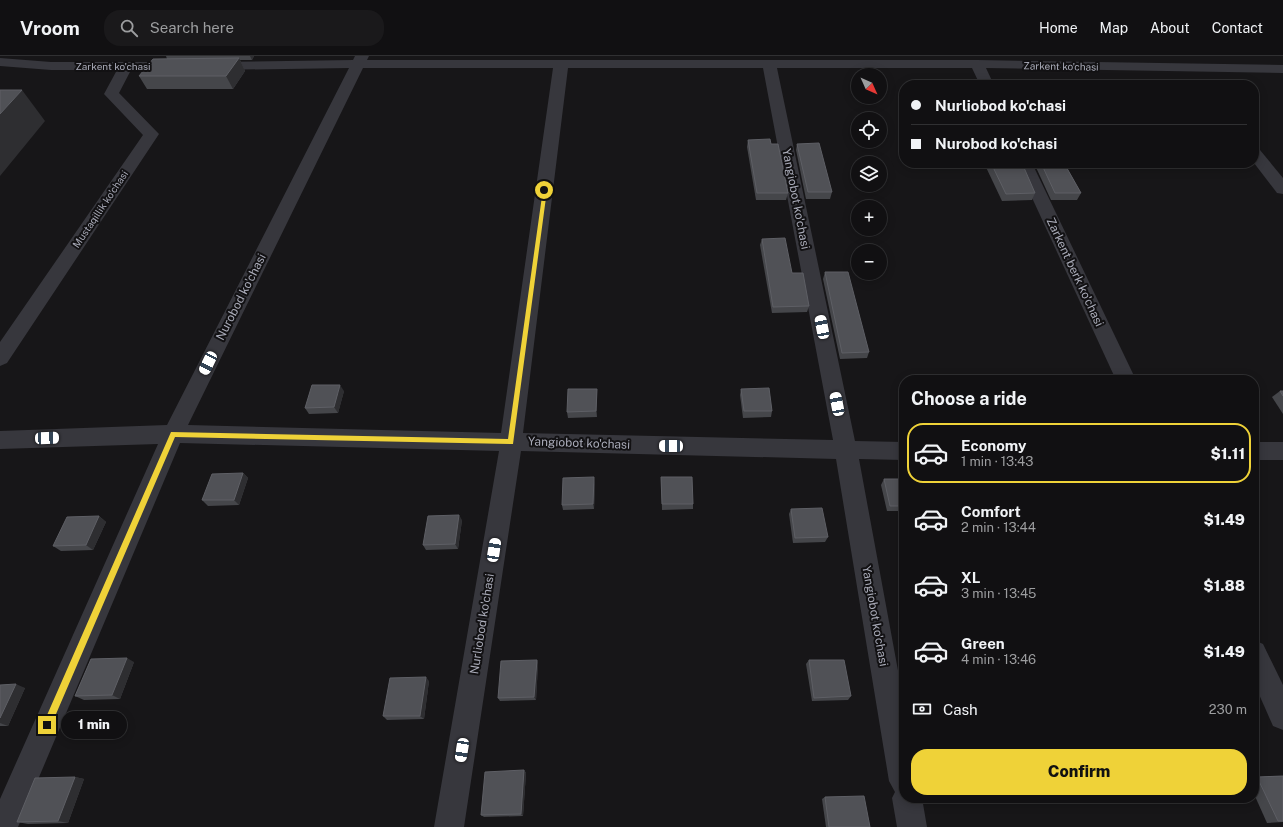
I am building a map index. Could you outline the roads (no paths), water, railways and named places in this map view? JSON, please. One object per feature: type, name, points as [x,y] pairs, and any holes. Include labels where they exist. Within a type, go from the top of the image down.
[{"type":"street","points":[[1211,56],[1221,68]]},
{"type":"street","name":"Zarkent ko'chasi","points":[[0,62],[51,66],[120,63],[194,66],[360,60],[769,65],[792,60],[978,64],[1018,61],[1283,69]]},
{"type":"street","name":"Nurobod ko'chasi","points":[[3,827],[173,434],[360,60]]},
{"type":"street","name":"Nurliobod ko'chasi","points":[[449,827],[511,442],[575,62]]},
{"type":"street","name":"Mustaqillik ko'chasi","points":[[0,358],[152,134],[111,94],[120,63]]},
{"type":"street","points":[[978,64],[985,80]]},
{"type":"street","name":"Yangiobot ko'chasi","points":[[769,65],[846,450],[899,752]]},
{"type":"street","points":[[1185,67],[1194,79]]},
{"type":"street","points":[[1259,159],[1283,189]]},
{"type":"street","name":"Zarkent berk ko'chasi","points":[[1026,168],[1124,375]]},
{"type":"street","name":"Yangiobot ko'chasi","points":[[0,440],[173,434],[899,451]]},
{"type":"street","points":[[1259,452],[1283,451]]},
{"type":"street","points":[[1259,664],[1283,716]]},
{"type":"street","points":[[908,803],[912,827]]}]
